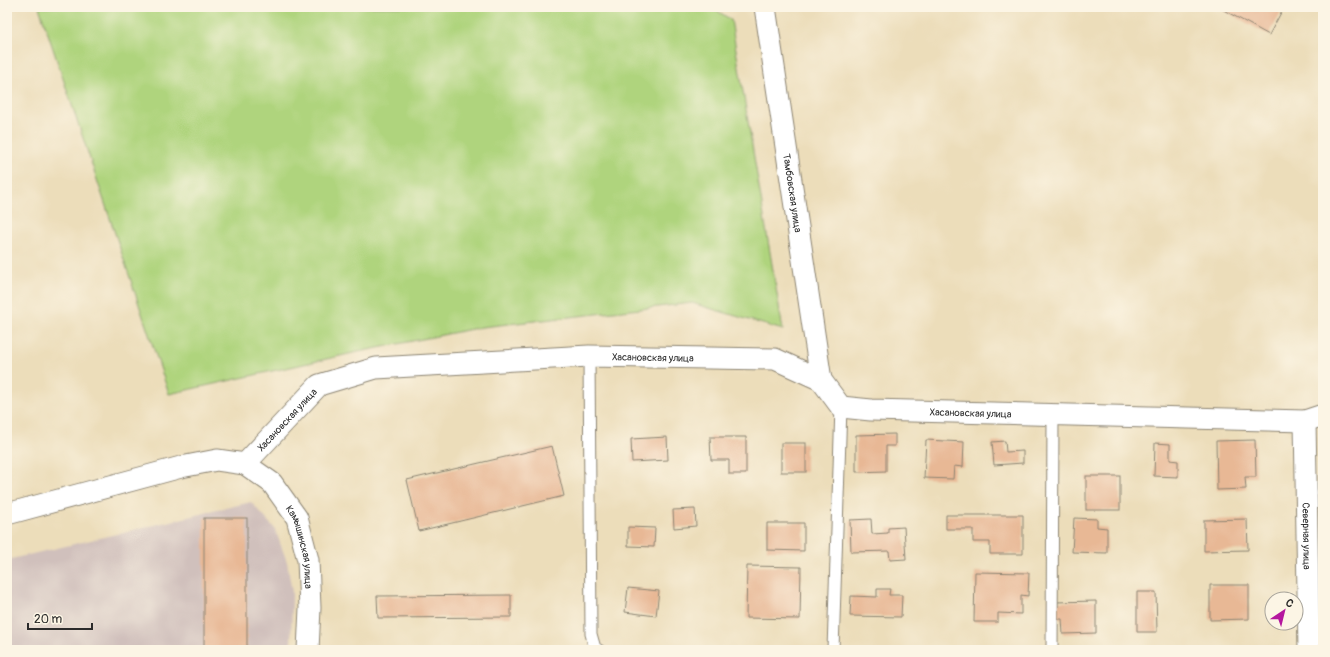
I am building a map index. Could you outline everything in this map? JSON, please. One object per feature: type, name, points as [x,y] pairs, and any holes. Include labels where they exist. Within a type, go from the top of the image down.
[{"type":"street","name":"Тамбовская улица","points":[[765,7],[821,380]]},
{"type":"street","name":"Хасановская улица","points":[[245,464],[319,386],[326,383],[376,368],[589,356],[775,359],[821,380],[841,407],[871,410],[1053,415],[1314,418]]},
{"type":"street","name":"Северная улица","points":[[1308,650],[1314,418]]},
{"type":"street","points":[[7,514],[181,467],[217,460],[245,464]]},
{"type":"street","name":"Камышинская улица","points":[[245,464],[272,483],[297,518],[308,560],[310,608],[308,650]]},
{"type":"lane","points":[[589,356],[591,634],[595,648],[599,650]]},
{"type":"lane","points":[[834,650],[841,407]]},
{"type":"lane","points":[[1052,650],[1053,415]]},
{"type":"shaded area","points":[[251,502],[275,529],[287,562],[292,592],[291,650],[7,650],[7,560]]},
{"type":"green space","points":[[39,7],[712,7],[731,20],[783,330],[692,303],[482,327],[358,352],[169,394]]},
{"type":"building","points":[[1218,7],[1284,7],[1269,35]]},
{"type":"building","points":[[895,434],[895,446],[886,446],[886,471],[856,472],[856,435]]},
{"type":"building","points":[[667,437],[668,460],[632,462],[631,439]]},
{"type":"building","points":[[710,437],[746,437],[746,474],[729,474],[729,460],[711,460]]},
{"type":"building","points":[[926,440],[964,442],[963,467],[954,466],[953,479],[924,478]]},
{"type":"building","points":[[1255,440],[1256,477],[1245,477],[1246,489],[1217,490],[1216,441]]},
{"type":"building","points":[[1005,441],[1006,452],[1023,451],[1023,463],[994,465],[992,442]]},
{"type":"building","points":[[781,443],[806,443],[806,472],[781,472]]},
{"type":"building","points":[[1155,443],[1170,444],[1170,460],[1178,461],[1178,477],[1154,476]]},
{"type":"building","points":[[552,446],[564,496],[419,531],[407,480]]},
{"type":"building","points":[[1086,476],[1120,476],[1120,510],[1086,510]]},
{"type":"building","points":[[695,509],[696,526],[674,528],[673,510]]},
{"type":"building","points":[[946,515],[1023,515],[1023,554],[990,554],[990,542],[973,542],[973,529],[946,529]]},
{"type":"building","points":[[204,518],[247,518],[247,650],[204,650]]},
{"type":"building","points":[[1074,518],[1097,519],[1097,527],[1107,528],[1107,553],[1072,552]]},
{"type":"building","points":[[871,519],[872,534],[888,533],[888,528],[904,527],[906,559],[890,560],[889,551],[851,552],[850,520]]},
{"type":"building","points":[[1247,519],[1248,550],[1204,551],[1204,520]]},
{"type":"building","points":[[767,523],[804,523],[804,551],[767,550]]},
{"type":"building","points":[[628,527],[655,528],[654,547],[628,546]]},
{"type":"building","points":[[747,566],[801,567],[800,619],[746,618]]},
{"type":"building","points":[[975,572],[1029,573],[1028,596],[1021,595],[1021,614],[998,613],[998,622],[974,622]]},
{"type":"building","points":[[1210,585],[1249,585],[1249,619],[1210,620]]},
{"type":"building","points":[[628,588],[659,591],[656,616],[625,612]]},
{"type":"building","points":[[877,589],[890,589],[889,595],[902,595],[901,617],[850,616],[851,596],[877,597]]},
{"type":"building","points":[[1137,592],[1156,592],[1157,632],[1137,632]]},
{"type":"building","points":[[511,595],[511,617],[378,618],[377,596]]},
{"type":"building","points":[[1096,601],[1096,633],[1063,634],[1062,619],[1056,619],[1056,602]]}]
